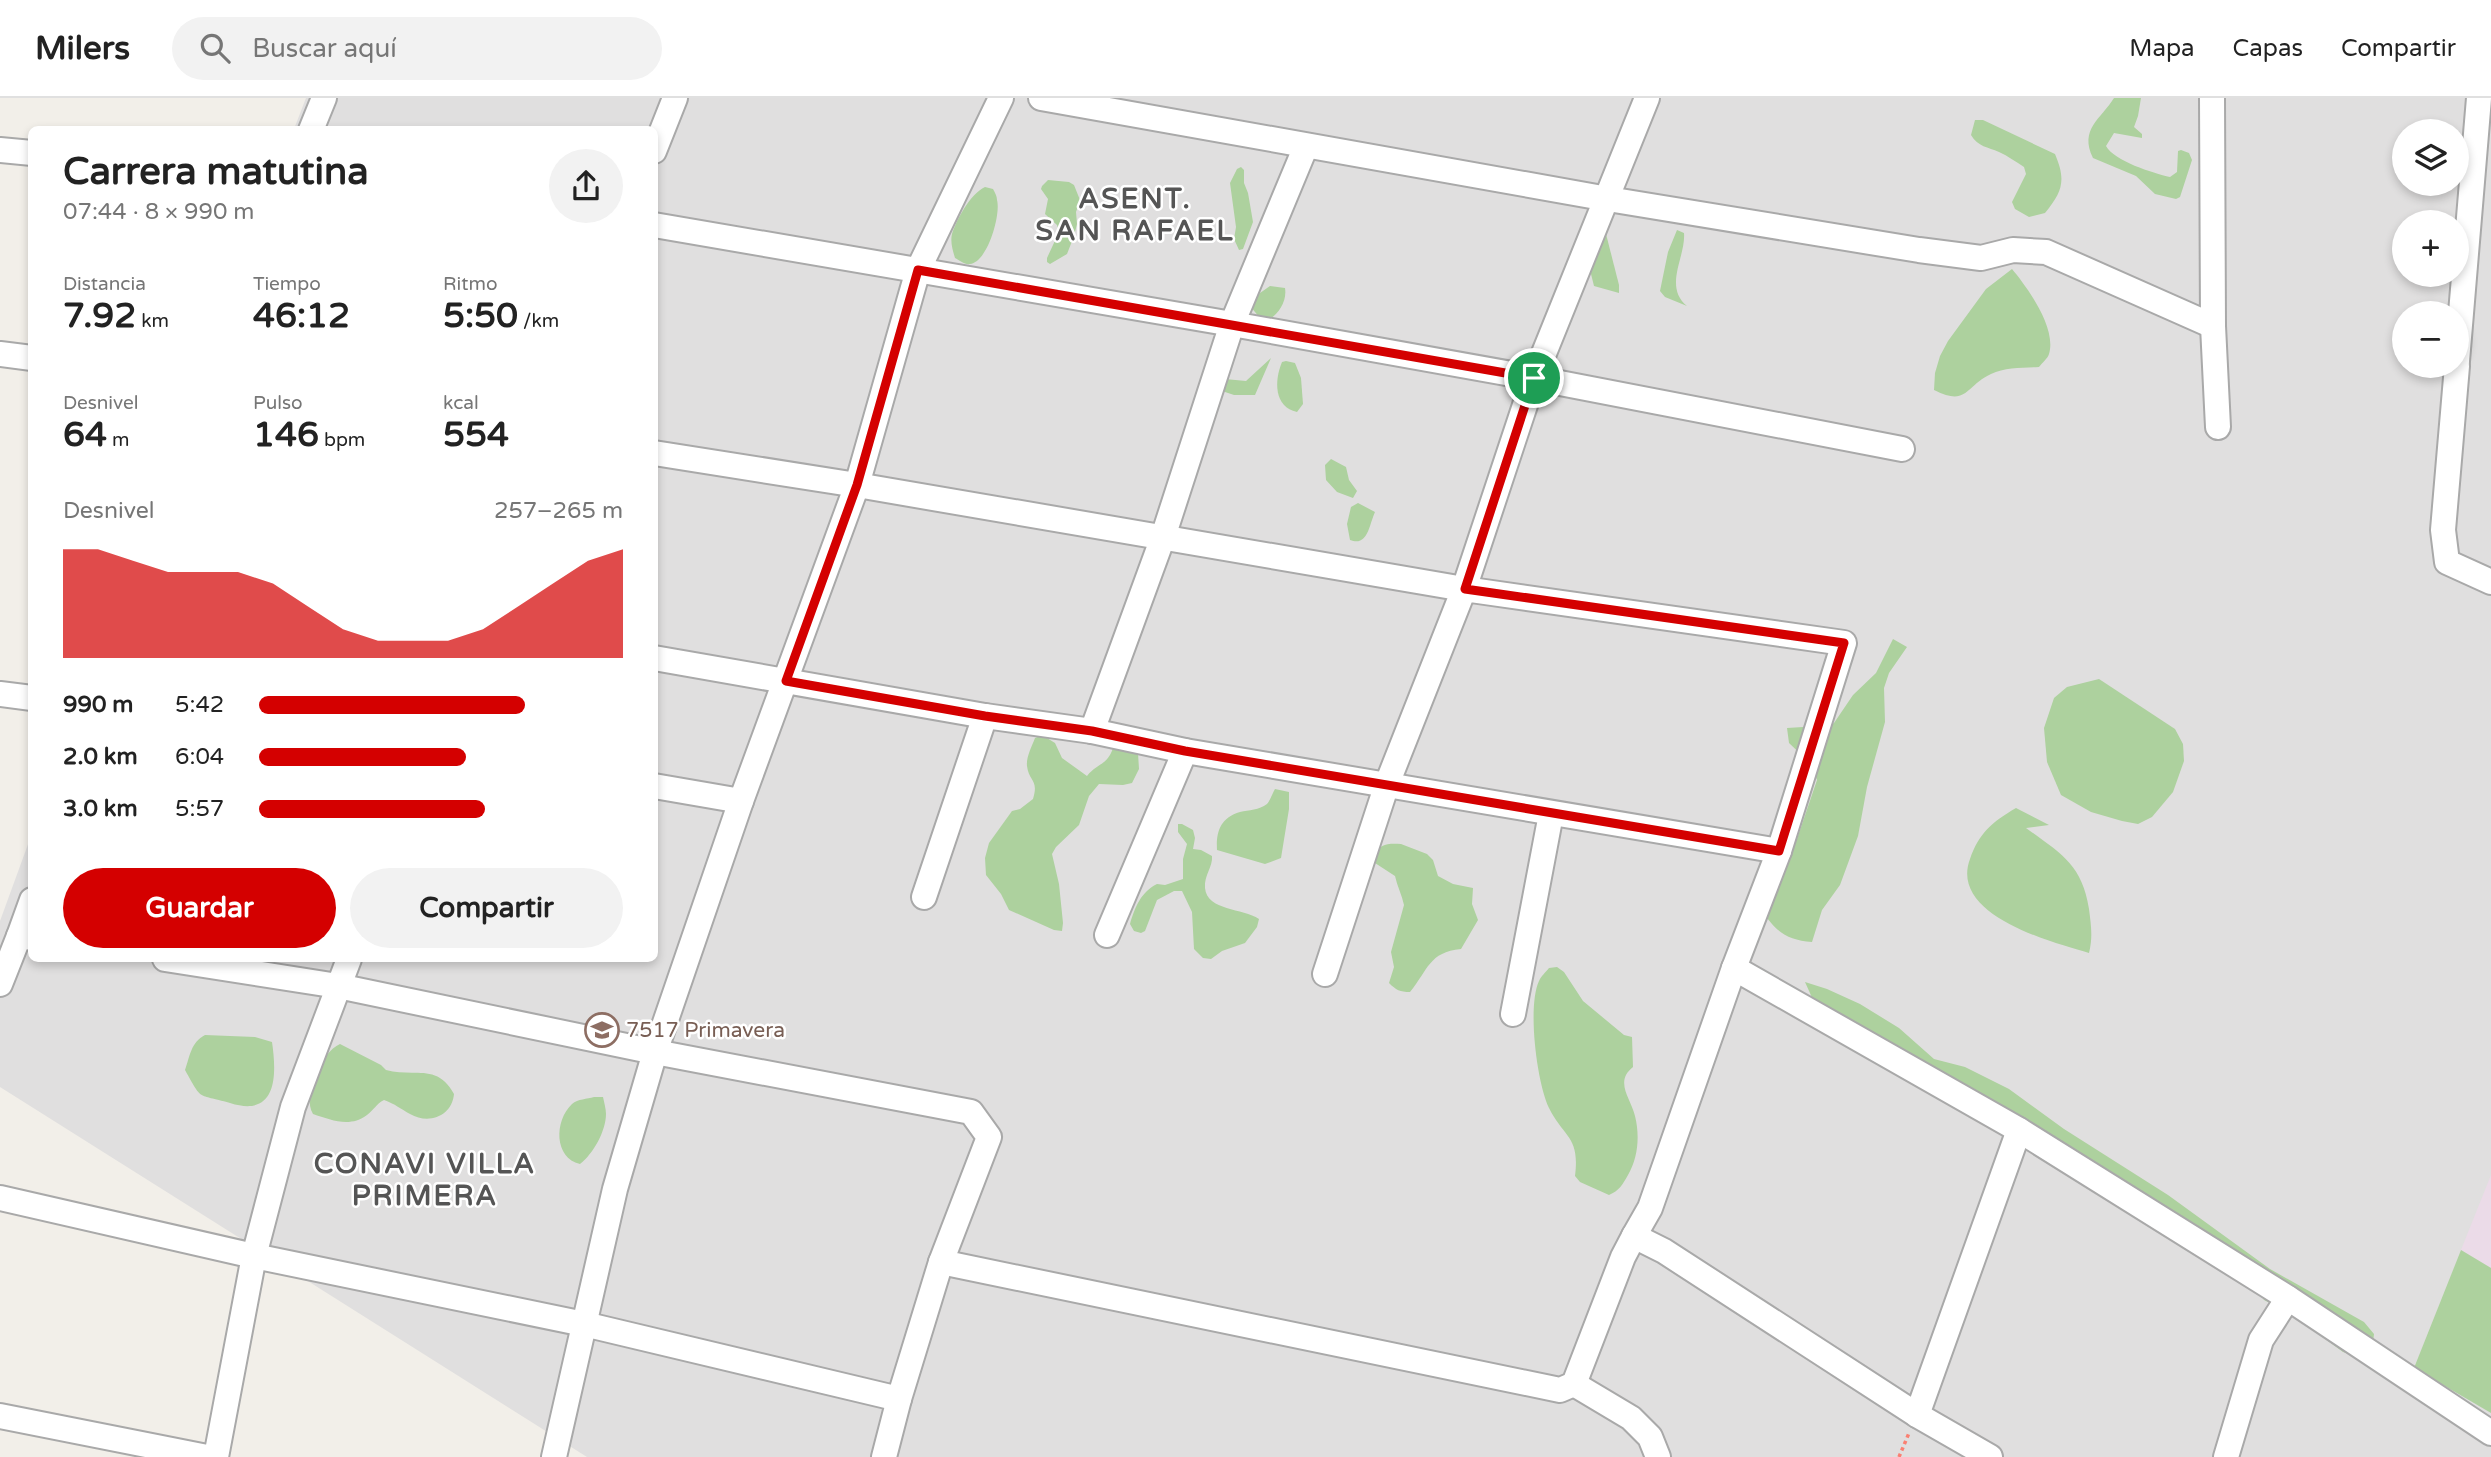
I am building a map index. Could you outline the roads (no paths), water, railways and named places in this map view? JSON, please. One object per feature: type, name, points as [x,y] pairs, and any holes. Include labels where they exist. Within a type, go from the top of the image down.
[{"type":"street","points":[[313,126],[324,98]]},
{"type":"street","points":[[658,141],[676,98]]},
{"type":"street","points":[[554,1457],[615,1189],[654,1052],[741,801],[857,485],[918,270],[1000,98]]},
{"type":"street","points":[[1041,98],[1608,199],[1981,258],[2013,250],[2046,252],[2213,326]]},
{"type":"street","points":[[1325,974],[1387,784],[1465,589],[1534,378],[1647,98]]},
{"type":"street","points":[[2212,98],[2213,326],[2218,427]]},
{"type":"street","points":[[2462,301],[2479,98]]},
{"type":"street","points":[[1092,731],[1163,537],[1232,324],[1306,146]]},
{"type":"street","points":[[0,149],[28,152]]},
{"type":"street","points":[[658,226],[1534,378],[1902,449]]},
{"type":"street","points":[[0,354],[28,358]]},
{"type":"street","points":[[2456,378],[2443,530],[2447,562],[2491,582]]},
{"type":"street","points":[[658,454],[1465,589],[1844,643],[1779,851],[1734,968],[1650,1208],[1623,1257],[1574,1384],[1560,1390],[941,1262]]},
{"type":"street","points":[[658,659],[985,716],[1092,731],[1185,751],[1779,851]]},
{"type":"street","points":[[0,694],[28,698]]},
{"type":"street","points":[[924,897],[985,716]]},
{"type":"street","points":[[1107,935],[1185,751]]},
{"type":"street","points":[[658,787],[741,801]]},
{"type":"street","points":[[1513,1014],[1551,814]]},
{"type":"street","points":[[0,984],[25,937]]},
{"type":"street","points":[[184,962],[338,986],[654,1052],[971,1112],[989,1137],[941,1262],[884,1457]]},
{"type":"street","points":[[216,1457],[254,1256],[293,1107],[348,962]]},
{"type":"street","points":[[1734,968],[2019,1130],[2288,1298],[2491,1433]]},
{"type":"street","points":[[1917,1415],[2019,1130]]},
{"type":"street","points":[[0,1198],[254,1256],[584,1324],[899,1399]]},
{"type":"street","points":[[1634,1236],[1664,1251],[1917,1415],[1990,1457]]},
{"type":"street","points":[[2226,1457],[2261,1340],[2288,1298]]},
{"type":"street","points":[[1574,1384],[1631,1418],[1650,1437],[1658,1457]]},
{"type":"street","points":[[0,1416],[207,1457]]},
{"type":"place","name":"7517 Primavera","points":[[602,1030]]},
{"type":"district","name":"ASENT. SAN RAFAEL","points":[[1135,215]]},
{"type":"district","name":"CONAVI VILLA PRIMERA","points":[[425,1180]]}]
